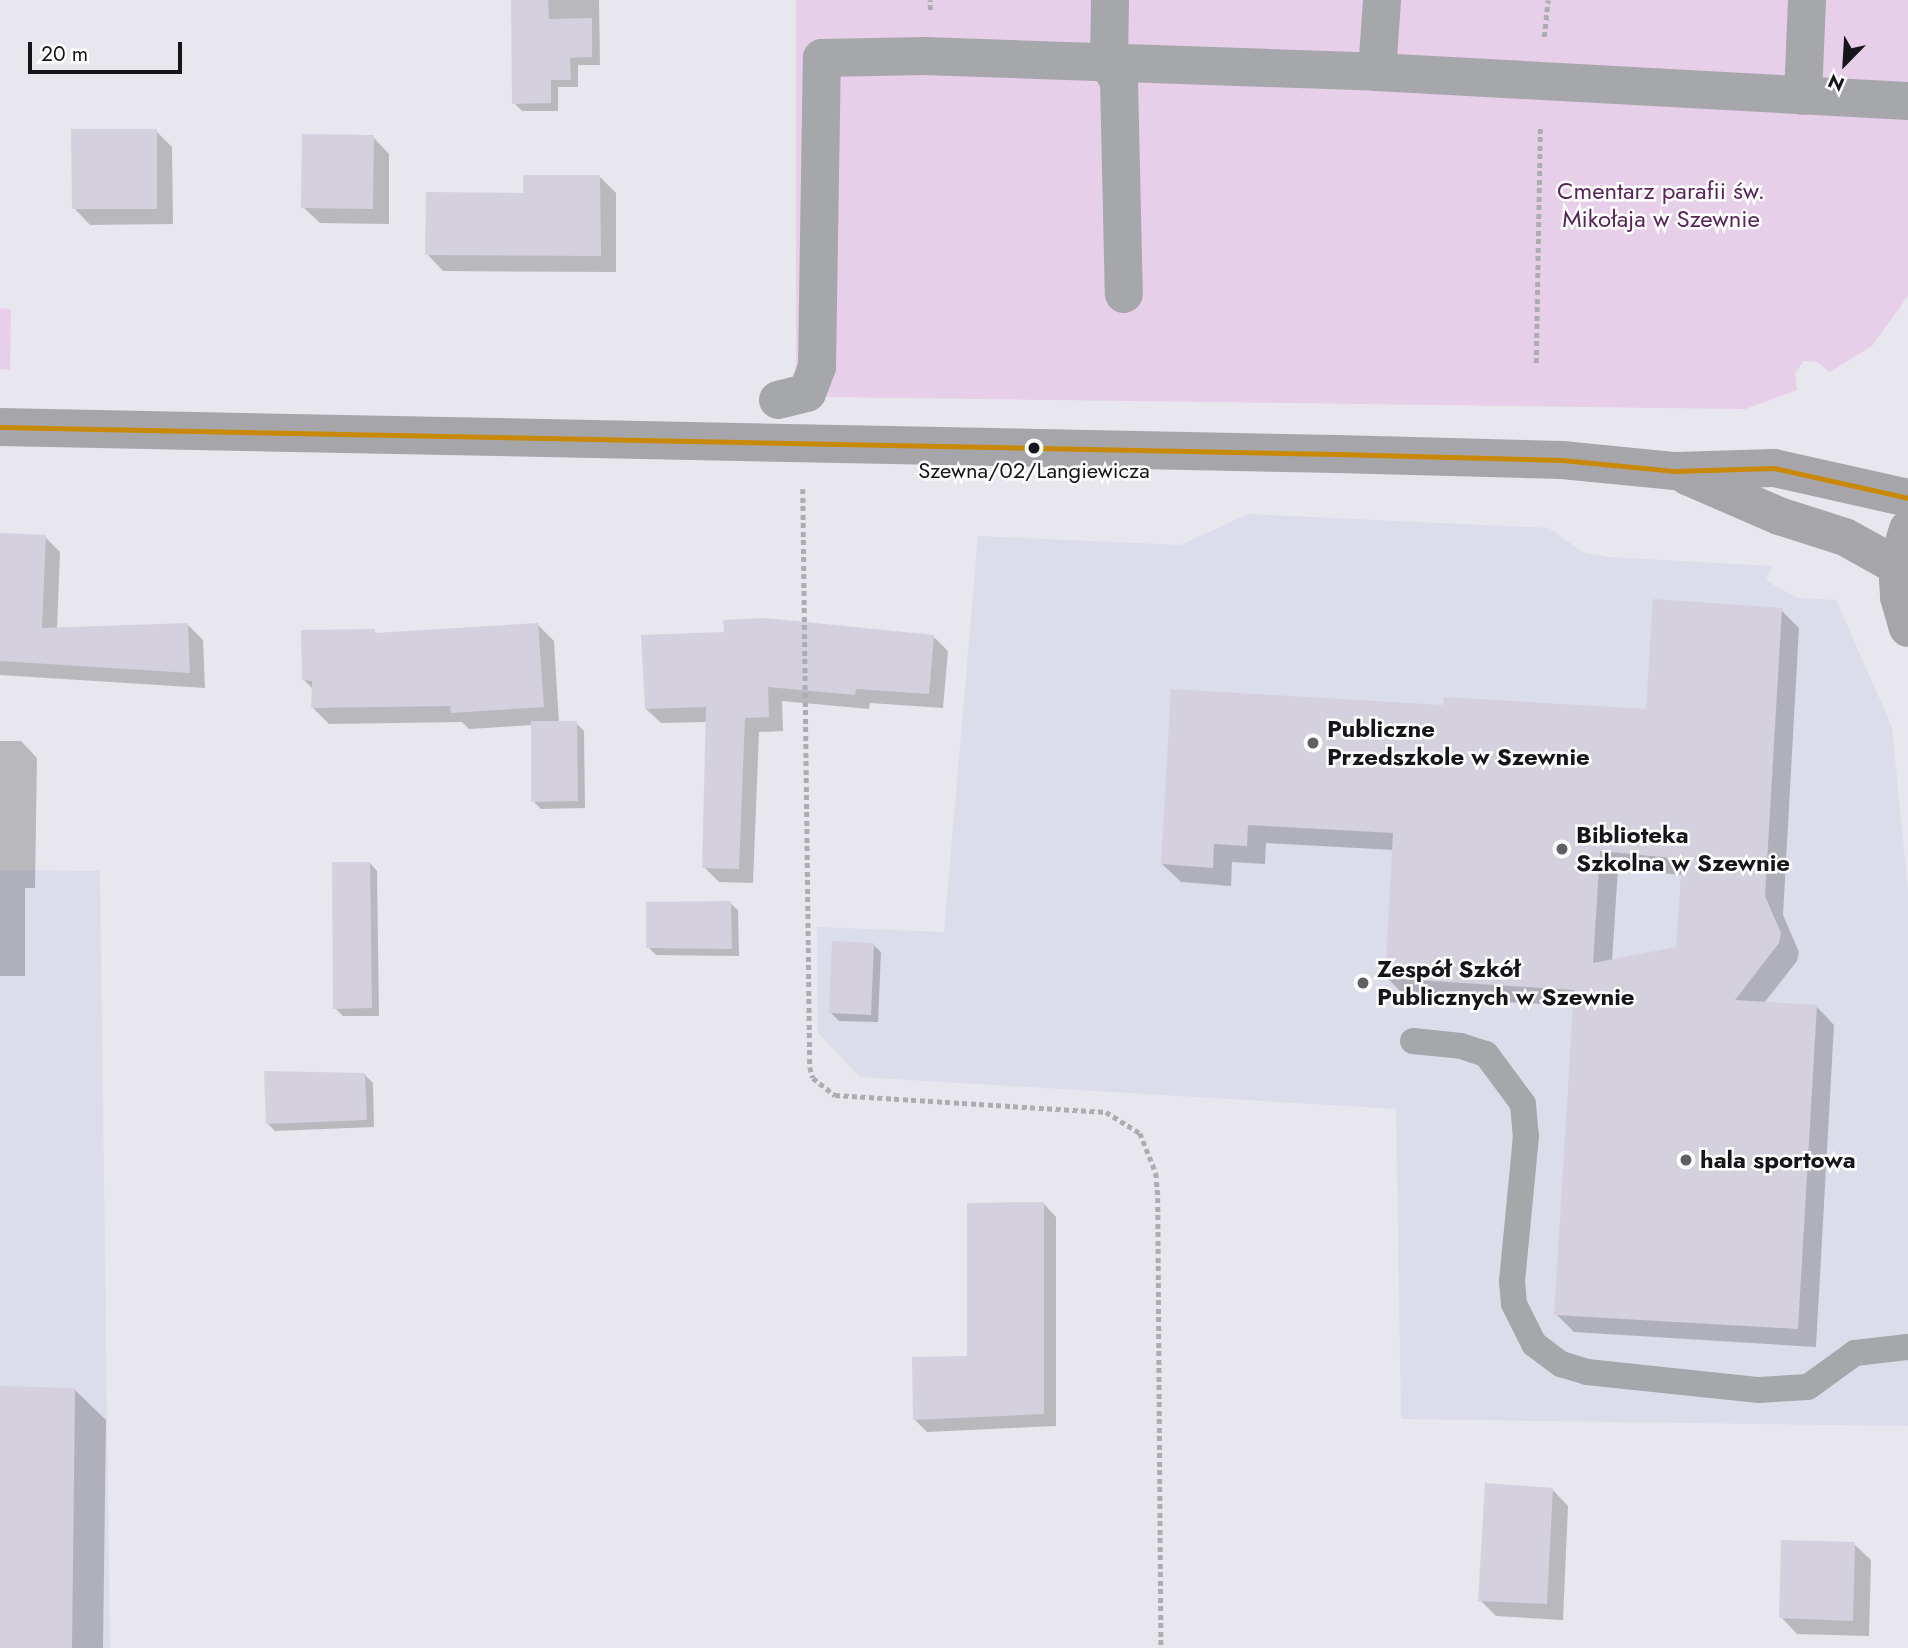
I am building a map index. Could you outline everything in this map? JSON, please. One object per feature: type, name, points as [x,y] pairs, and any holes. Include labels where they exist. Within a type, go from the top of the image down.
[{"type":"main road","points":[[0,427],[1562,460],[1675,471],[1791,469],[1908,498]]},
{"type":"main road","points":[[1675,471],[1779,516],[1845,537],[1897,566]]},
{"type":"main road","points":[[1908,529],[1897,566],[1899,597],[1908,628]]},
{"type":"street","points":[[1110,0],[1109,64],[1119,81],[1124,294]]},
{"type":"street","points":[[1377,72],[1382,0]]},
{"type":"street","points":[[1804,96],[1807,0]]},
{"type":"street","points":[[778,400],[807,393],[817,366],[822,58],[925,57],[1377,72],[1908,101]]},
{"type":"lane","points":[[1413,1041],[1461,1046],[1486,1054],[1523,1104],[1526,1136],[1512,1281],[1514,1304],[1534,1344],[1561,1364],[1587,1372],[1759,1390],[1808,1387],[1855,1353],[1908,1347]]},
{"type":"path","points":[[1536,363],[1540,83],[1548,0]]},
{"type":"path","points":[[803,444],[810,1067],[813,1078],[835,1094],[1106,1112],[1140,1133],[1156,1173],[1158,1198],[1161,1648]]},
{"type":"shaded area","name":"Zespół Szkół Publicznych w Szewnie","points":[[1248,514],[1549,528],[1582,552],[1608,557],[1772,566],[1766,580],[1779,588],[1798,598],[1836,600],[1892,727],[1908,891],[1908,1426],[1401,1419],[1396,1109],[860,1077],[818,1033],[817,927],[944,932],[978,536],[1181,545]]},
{"type":"shaded area","points":[[0,870],[100,871],[110,1648],[0,1648]]},
{"type":"green space","name":"Cmentarz parafii św. Mikołaja w Szewnie","points":[[796,0],[1908,0],[1908,296],[1872,346],[1830,372],[1817,362],[1803,361],[1795,374],[1797,390],[1745,409],[822,397],[796,388]]},
{"type":"green space","points":[[0,308],[11,309],[10,370],[0,369]]},
{"type":"building","points":[[511,0],[548,0],[549,19],[592,18],[592,57],[570,58],[571,80],[551,80],[551,103],[512,104]]},
{"type":"building","points":[[71,129],[157,129],[157,209],[72,209]]},
{"type":"building","points":[[302,134],[374,135],[373,209],[301,208]]},
{"type":"building","points":[[523,175],[600,175],[601,256],[425,255],[426,192],[523,193]]},
{"type":"building","points":[[0,533],[46,535],[42,628],[188,623],[190,673],[0,661]]},
{"type":"building","points":[[1653,599],[1782,608],[1765,896],[1781,933],[1779,943],[1735,1000],[1817,1005],[1798,1329],[1554,1315],[1574,990],[1385,978],[1393,833],[1248,825],[1247,846],[1214,844],[1213,868],[1161,864],[1171,689],[1443,705],[1444,697],[1646,709]],"holes":[[[1600,851],[1682,859],[1676,947],[1593,963]]]},
{"type":"building","points":[[765,618],[934,635],[929,694],[856,689],[855,695],[768,687],[769,717],[745,718],[739,869],[702,868],[706,707],[645,709],[641,635],[724,632],[723,620]]},
{"type":"building","points":[[538,623],[544,707],[451,713],[450,706],[311,708],[312,681],[302,680],[301,630],[375,629],[375,633]]},
{"type":"building","points":[[531,721],[577,721],[578,801],[531,802]]},
{"type":"building","points":[[332,862],[370,862],[372,1008],[333,1009]]},
{"type":"building","points":[[731,901],[732,949],[646,948],[646,902]]},
{"type":"building","points":[[832,941],[874,943],[871,1015],[829,1013]]},
{"type":"building","points":[[264,1071],[365,1073],[367,1120],[266,1124]]},
{"type":"building","points":[[1044,1202],[1044,1414],[913,1420],[912,1357],[967,1356],[967,1203]]},
{"type":"building","points":[[0,1386],[75,1388],[72,1648],[0,1648]]},
{"type":"building","points":[[1485,1483],[1553,1488],[1547,1604],[1478,1601]]},
{"type":"building","points":[[1781,1540],[1855,1542],[1853,1621],[1779,1618]]},
{"type":"transit line","points":[[0,427],[1562,460],[1675,471],[1774,468],[1908,498]]},
{"type":"place","name":"Szewna/02/Langiewicza","points":[[1034,448]]},
{"type":"place","name":"Publiczne Przedszkole w Szewnie","points":[[1313,743]]},
{"type":"place","name":"Biblioteka Szkolna w Szewnie","points":[[1562,849]]},
{"type":"place","name":"Zespół Szkół Publicznych w Szewnie","points":[[1363,983]]},
{"type":"place","name":"hala sportowa","points":[[1686,1160]]}]
